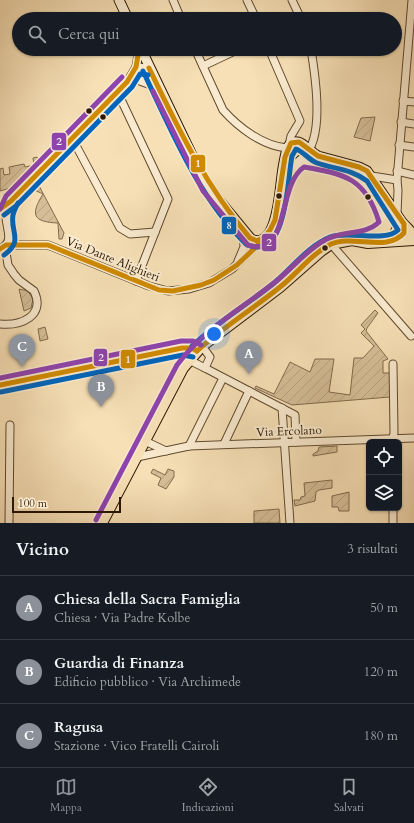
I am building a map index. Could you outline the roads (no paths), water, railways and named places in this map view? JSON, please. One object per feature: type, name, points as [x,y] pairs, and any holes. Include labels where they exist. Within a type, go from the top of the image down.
[{"type":"main road","points":[[119,0],[125,12]]},
{"type":"main road","points":[[143,56],[199,170],[218,199],[243,230],[254,240],[259,240],[265,237],[274,222],[287,149],[296,141],[302,143],[305,154]]},
{"type":"main road","points":[[287,149],[291,161],[305,154],[338,165],[359,167],[372,176],[401,221],[414,234]]},
{"type":"main road","points":[[281,189],[290,170],[305,154]]},
{"type":"main road","points":[[338,165],[366,181],[382,207],[386,225],[386,236],[395,240],[414,240]]},
{"type":"main road","points":[[102,523],[183,368],[202,346],[280,288],[321,251],[331,244],[373,234],[394,220],[401,221]]},
{"type":"main road","points":[[352,240],[368,243],[401,239],[405,235],[401,221]]},
{"type":"street","points":[[173,0],[178,12]]},
{"type":"street","points":[[247,0],[253,12]]},
{"type":"street","points":[[292,0],[298,12]]},
{"type":"street","points":[[401,221],[397,175],[403,101],[411,52],[412,0]]},
{"type":"street","points":[[411,52],[414,45]]},
{"type":"street","points":[[6,218],[0,210],[11,201],[127,82],[136,68],[139,56]]},
{"type":"street","points":[[198,56],[223,110],[268,144],[287,149],[291,136],[300,121],[272,56]]},
{"type":"street","points":[[203,66],[224,56]]},
{"type":"street","points":[[305,154],[312,142],[317,104],[316,80],[311,56]]},
{"type":"street","points":[[127,82],[136,80],[147,73],[149,68],[136,68]]},
{"type":"street","points":[[136,80],[158,88]]},
{"type":"street","points":[[118,91],[168,199],[136,281]]},
{"type":"street","points":[[403,101],[414,102]]},
{"type":"street","points":[[401,122],[414,124]]},
{"type":"street","points":[[72,138],[120,228],[130,234],[155,232]]},
{"type":"street","points":[[399,145],[414,147]]},
{"type":"street","points":[[372,176],[414,175]]},
{"type":"street","points":[[0,324],[11,324],[25,320],[33,315],[37,305],[34,291],[19,280],[8,265],[4,246],[9,234],[6,211],[11,201]]},
{"type":"street","points":[[232,269],[240,257],[244,247],[243,230]]},
{"type":"street","name":"Via Dante Alighieri","points":[[4,246],[52,246],[159,290],[179,290],[209,283],[232,269],[265,237]]},
{"type":"street","points":[[331,244],[411,336]]},
{"type":"street","points":[[202,346],[210,357],[205,368]]},
{"type":"street","points":[[189,360],[295,415],[296,442]]},
{"type":"street","points":[[392,439],[394,433],[393,364]]},
{"type":"street","points":[[189,446],[223,378]]},
{"type":"street","points":[[224,444],[249,391]]},
{"type":"street","points":[[282,408],[283,442],[290,523]]},
{"type":"street","points":[[9,523],[10,424]]},
{"type":"street","name":"Via Ercolano","points":[[402,439],[414,438]]},
{"type":"street","points":[[145,441],[166,451]]},
{"type":"street","name":"Via Ercolano","points":[[137,457],[189,446],[366,441]]},
{"type":"street","points":[[393,511],[393,523]]},
{"type":"place","name":"Ragusa","points":[[22,367]]},
{"type":"place","name":"Chiesa della Sacra Famiglia","points":[[249,374]]},
{"type":"place","name":"Guardia di Finanza","points":[[101,407]]}]
